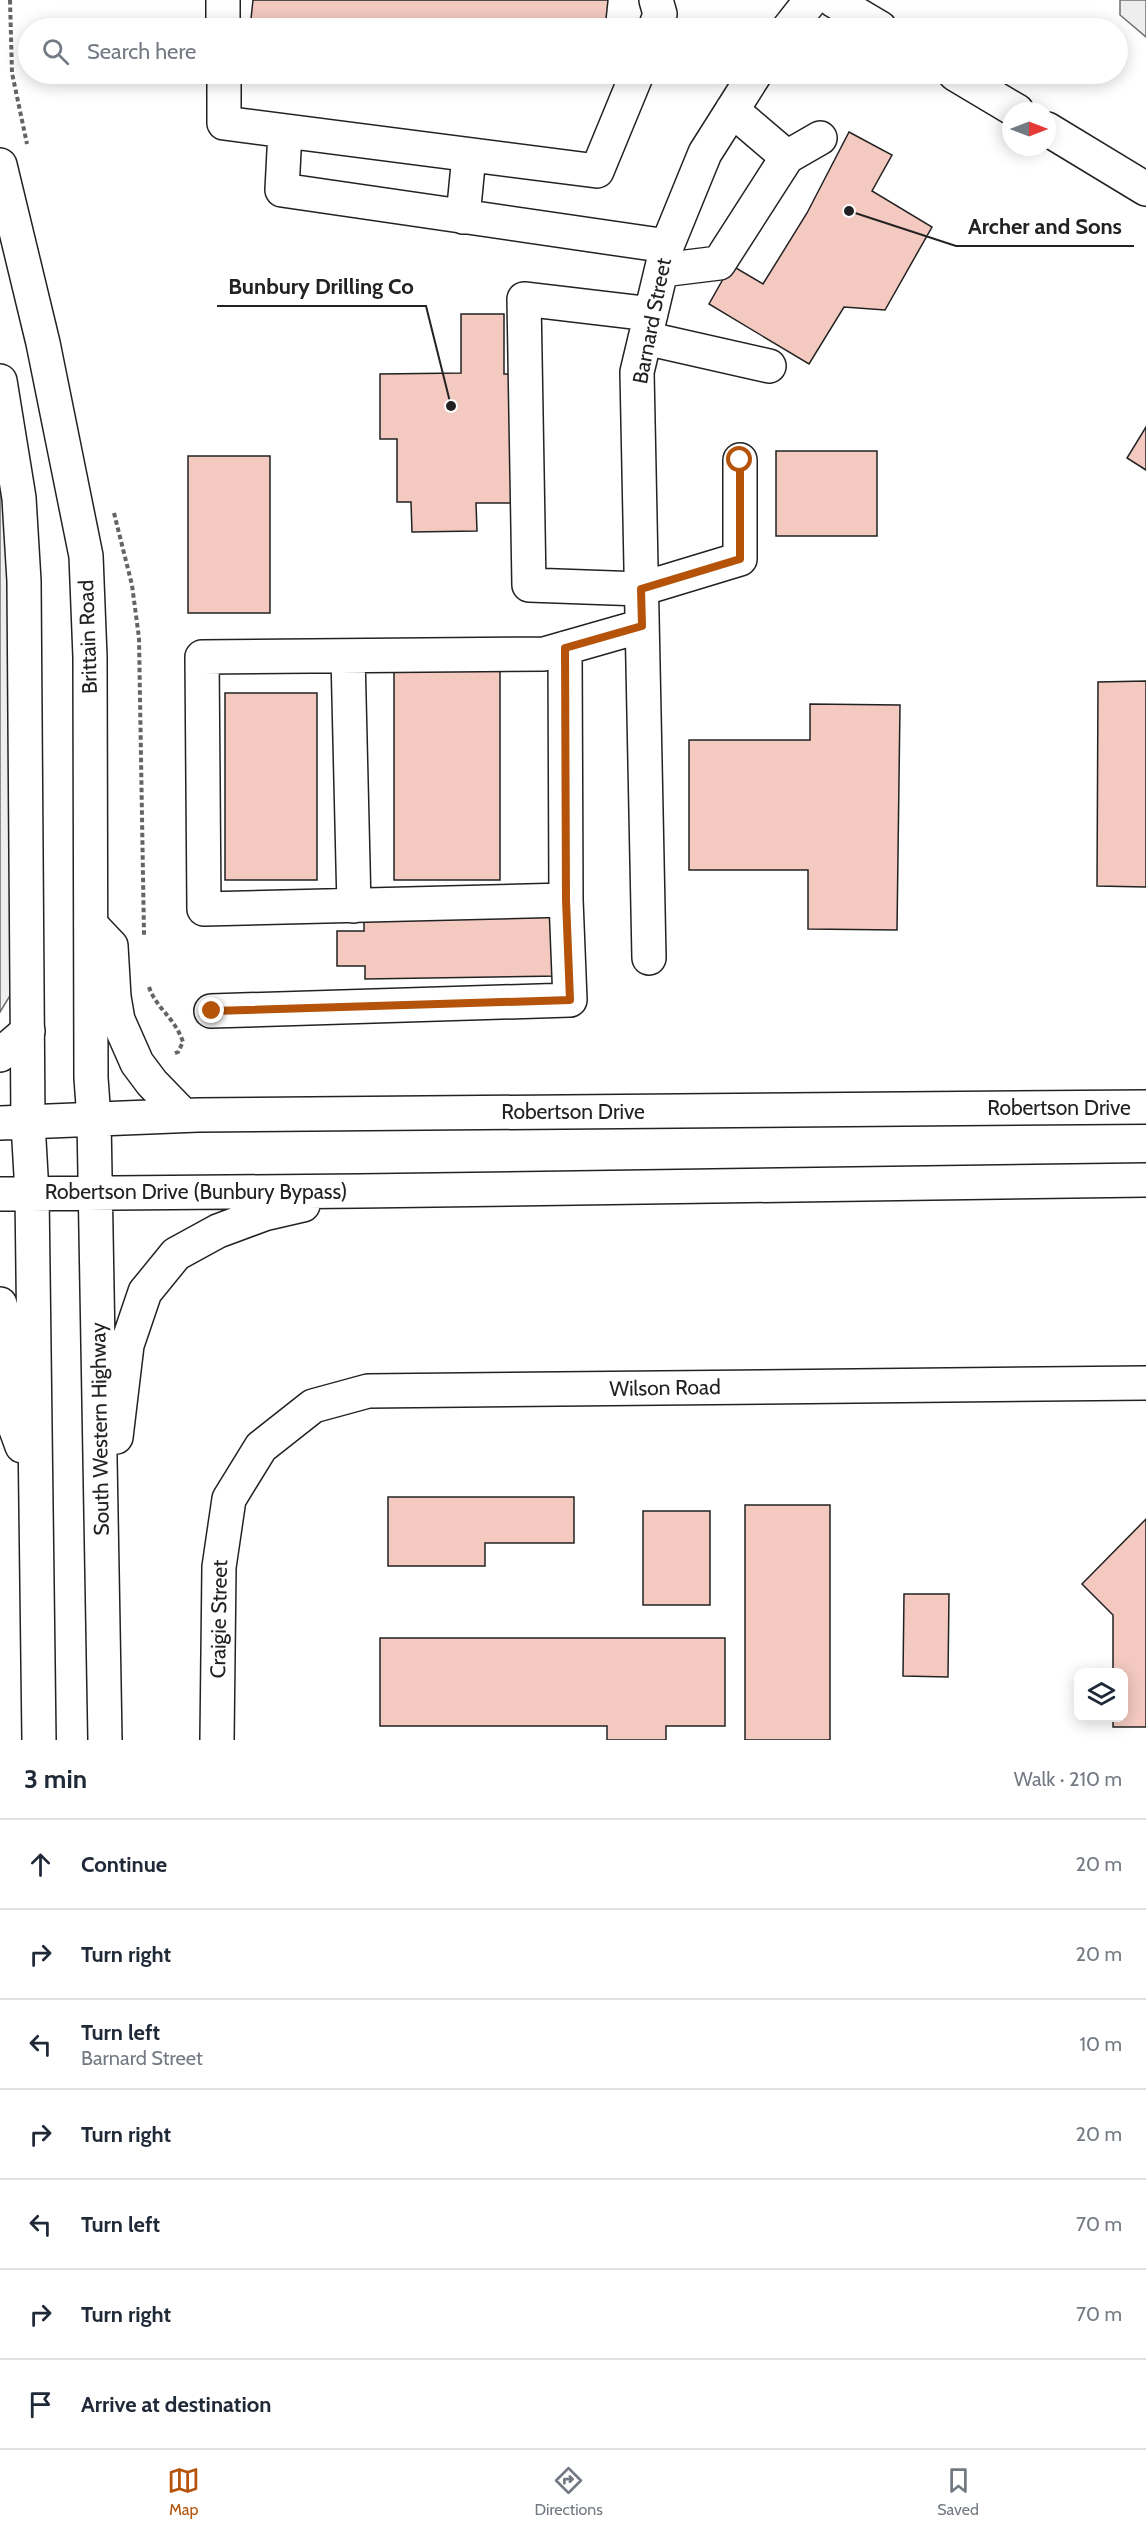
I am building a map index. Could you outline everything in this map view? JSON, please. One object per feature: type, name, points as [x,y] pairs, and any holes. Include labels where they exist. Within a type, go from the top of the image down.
[{"type":"main road","points":[[223,0],[223,18]]},
{"type":"main road","points":[[656,0],[660,14],[659,18]]},
{"type":"main road","points":[[797,18],[811,0]]},
{"type":"main road","points":[[833,0],[863,18]]},
{"type":"main road","points":[[224,84],[224,123],[597,171],[633,84]]},
{"type":"main road","name":"Barnard Street","points":[[649,958],[637,372],[664,258],[705,153],[749,84]]},
{"type":"main road","points":[[972,84],[1002,102]]},
{"type":"main road","points":[[732,110],[787,157]]},
{"type":"main road","points":[[285,131],[282,190],[463,217],[664,258],[715,264],[723,259],[729,246],[787,157],[820,138]]},
{"type":"main road","points":[[1056,134],[1146,189]]},
{"type":"main road","points":[[463,217],[469,155]]},
{"type":"main road","name":"Brittain Road","points":[[0,165],[4,191],[43,343],[86,556],[90,657],[91,1078],[94,1119]]},
{"type":"main road","points":[[740,460],[740,559],[641,589],[529,585],[524,299],[648,326],[770,366]]},
{"type":"main road","points":[[0,381],[19,498],[24,581],[28,1031],[14,1123],[32,1193],[39,1740]]},
{"type":"main road","points":[[566,900],[204,909],[201,657],[544,654],[642,626]]},
{"type":"main road","points":[[212,1011],[570,1000],[566,900],[565,648]]},
{"type":"main road","points":[[348,656],[354,906]]},
{"type":"main road","points":[[91,925],[111,946],[114,997],[118,1020],[137,1063],[152,1083],[183,1115]]},
{"type":"main road","points":[[0,1055],[28,1031]]},
{"type":"main road","name":"Robertson Drive","points":[[14,1123],[183,1115],[1146,1107]]},
{"type":"main road","name":"South Western Highway","points":[[94,1119],[105,1740]]},
{"type":"main road","points":[[102,1519],[118,1426],[127,1345],[145,1292],[176,1254],[218,1231],[264,1214],[360,1191],[1146,1180]]},
{"type":"main road","name":"Robertson Drive (Bunbury Bypass)","points":[[32,1193],[360,1191]]},
{"type":"main road","points":[[0,1194],[32,1193]]},
{"type":"main road","points":[[0,1304],[7,1332],[11,1416],[34,1482]]},
{"type":"main road","name":"Wilson Road","points":[[229,1499],[261,1447],[313,1406],[368,1390],[1146,1383]]},
{"type":"main road","name":"Craigie Street","points":[[217,1740],[219,1567],[229,1499]]},
{"type":"shaded area","points":[[1120,0],[1146,0],[1146,37],[1128,22],[1128,18],[1120,15]]},
{"type":"shaded area","points":[[0,454],[9,587],[11,994],[0,1012]]},
{"type":"building","points":[[253,0],[608,0],[606,18],[251,18]]},
{"type":"building","points":[[849,132],[892,155],[872,191],[932,227],[885,310],[844,307],[809,364],[709,304],[731,265],[763,284],[807,213]]},
{"type":"building","points":[[461,314],[504,314],[504,374],[523,374],[521,503],[476,503],[477,531],[412,532],[411,502],[397,502],[397,439],[380,439],[380,374],[461,373]]},
{"type":"building","points":[[1146,427],[1146,470],[1127,458]]},
{"type":"building","points":[[776,451],[877,451],[877,536],[776,536]]},
{"type":"building","points":[[188,456],[270,456],[270,613],[188,613]]},
{"type":"building","points":[[394,668],[500,668],[500,880],[394,880]]},
{"type":"building","points":[[1146,681],[1146,887],[1097,886],[1098,682]]},
{"type":"building","points":[[225,693],[317,693],[317,880],[225,880]]},
{"type":"building","points":[[810,704],[900,705],[897,930],[808,929],[808,870],[689,870],[689,740],[810,740]]},
{"type":"building","points":[[559,913],[560,976],[365,979],[365,966],[337,966],[337,931],[364,931],[364,917]]},
{"type":"building","points":[[388,1497],[574,1497],[574,1543],[485,1543],[485,1566],[388,1566]]},
{"type":"building","points":[[745,1505],[830,1505],[830,1740],[745,1740]]},
{"type":"building","points":[[643,1511],[710,1511],[710,1605],[643,1605]]},
{"type":"building","points":[[1146,1519],[1146,1727],[1113,1727],[1113,1722],[1128,1722],[1128,1668],[1113,1668],[1113,1615],[1082,1584]]},
{"type":"building","points":[[904,1594],[949,1594],[948,1677],[903,1676]]},
{"type":"building","points":[[380,1638],[725,1638],[725,1726],[666,1726],[666,1740],[607,1740],[607,1726],[380,1726]]},
{"type":"place","name":"Archer and Sons","points":[[849,211]]},
{"type":"place","name":"Bunbury Drilling Co","points":[[451,406]]},
{"type":"route","points":[[212,1011],[570,1000],[566,900],[565,648],[642,626],[641,589],[740,559],[740,460]]}]
